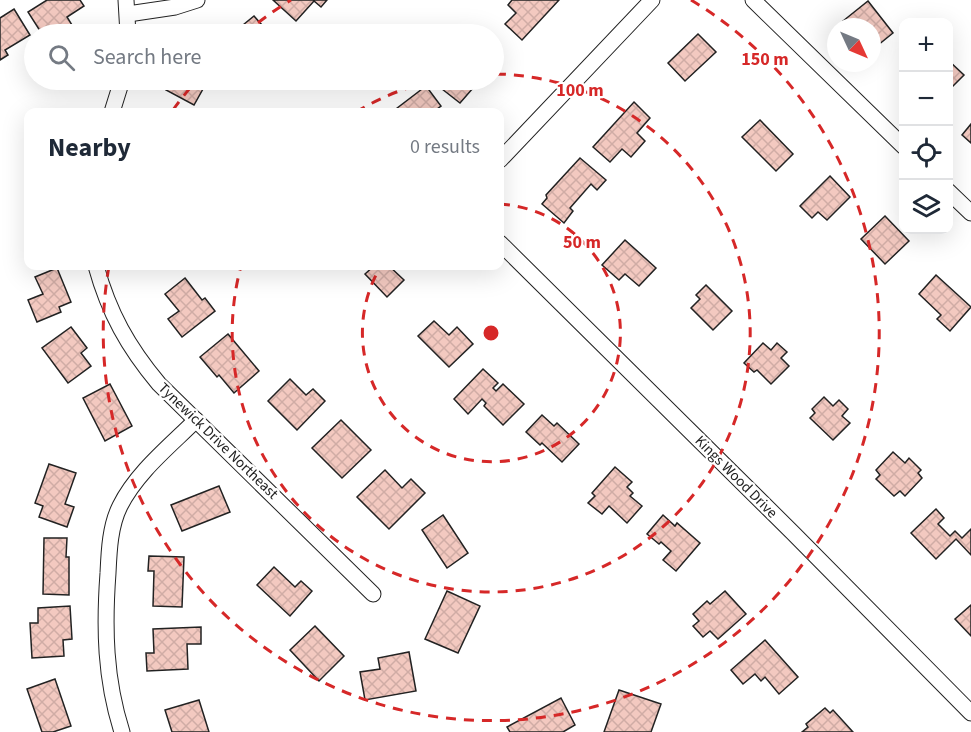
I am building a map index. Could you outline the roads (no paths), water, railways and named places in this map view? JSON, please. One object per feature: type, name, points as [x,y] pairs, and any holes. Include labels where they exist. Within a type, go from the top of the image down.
[{"type":"street","points":[[128,24],[127,7],[175,7],[197,0]]},
{"type":"street","points":[[504,156],[652,0]]},
{"type":"street","points":[[753,0],[899,143]]},
{"type":"street","points":[[113,108],[119,90]]},
{"type":"street","points":[[953,196],[971,213]]},
{"type":"street","name":"Kings Wood Drive","points":[[504,247],[971,713]]},
{"type":"street","name":"Tynewick Drive Northeast","points":[[97,270],[118,327],[136,358],[159,384],[373,594]]},
{"type":"street","points":[[122,732],[107,666],[105,632],[109,557],[115,519],[125,497],[139,478],[196,420]]}]
